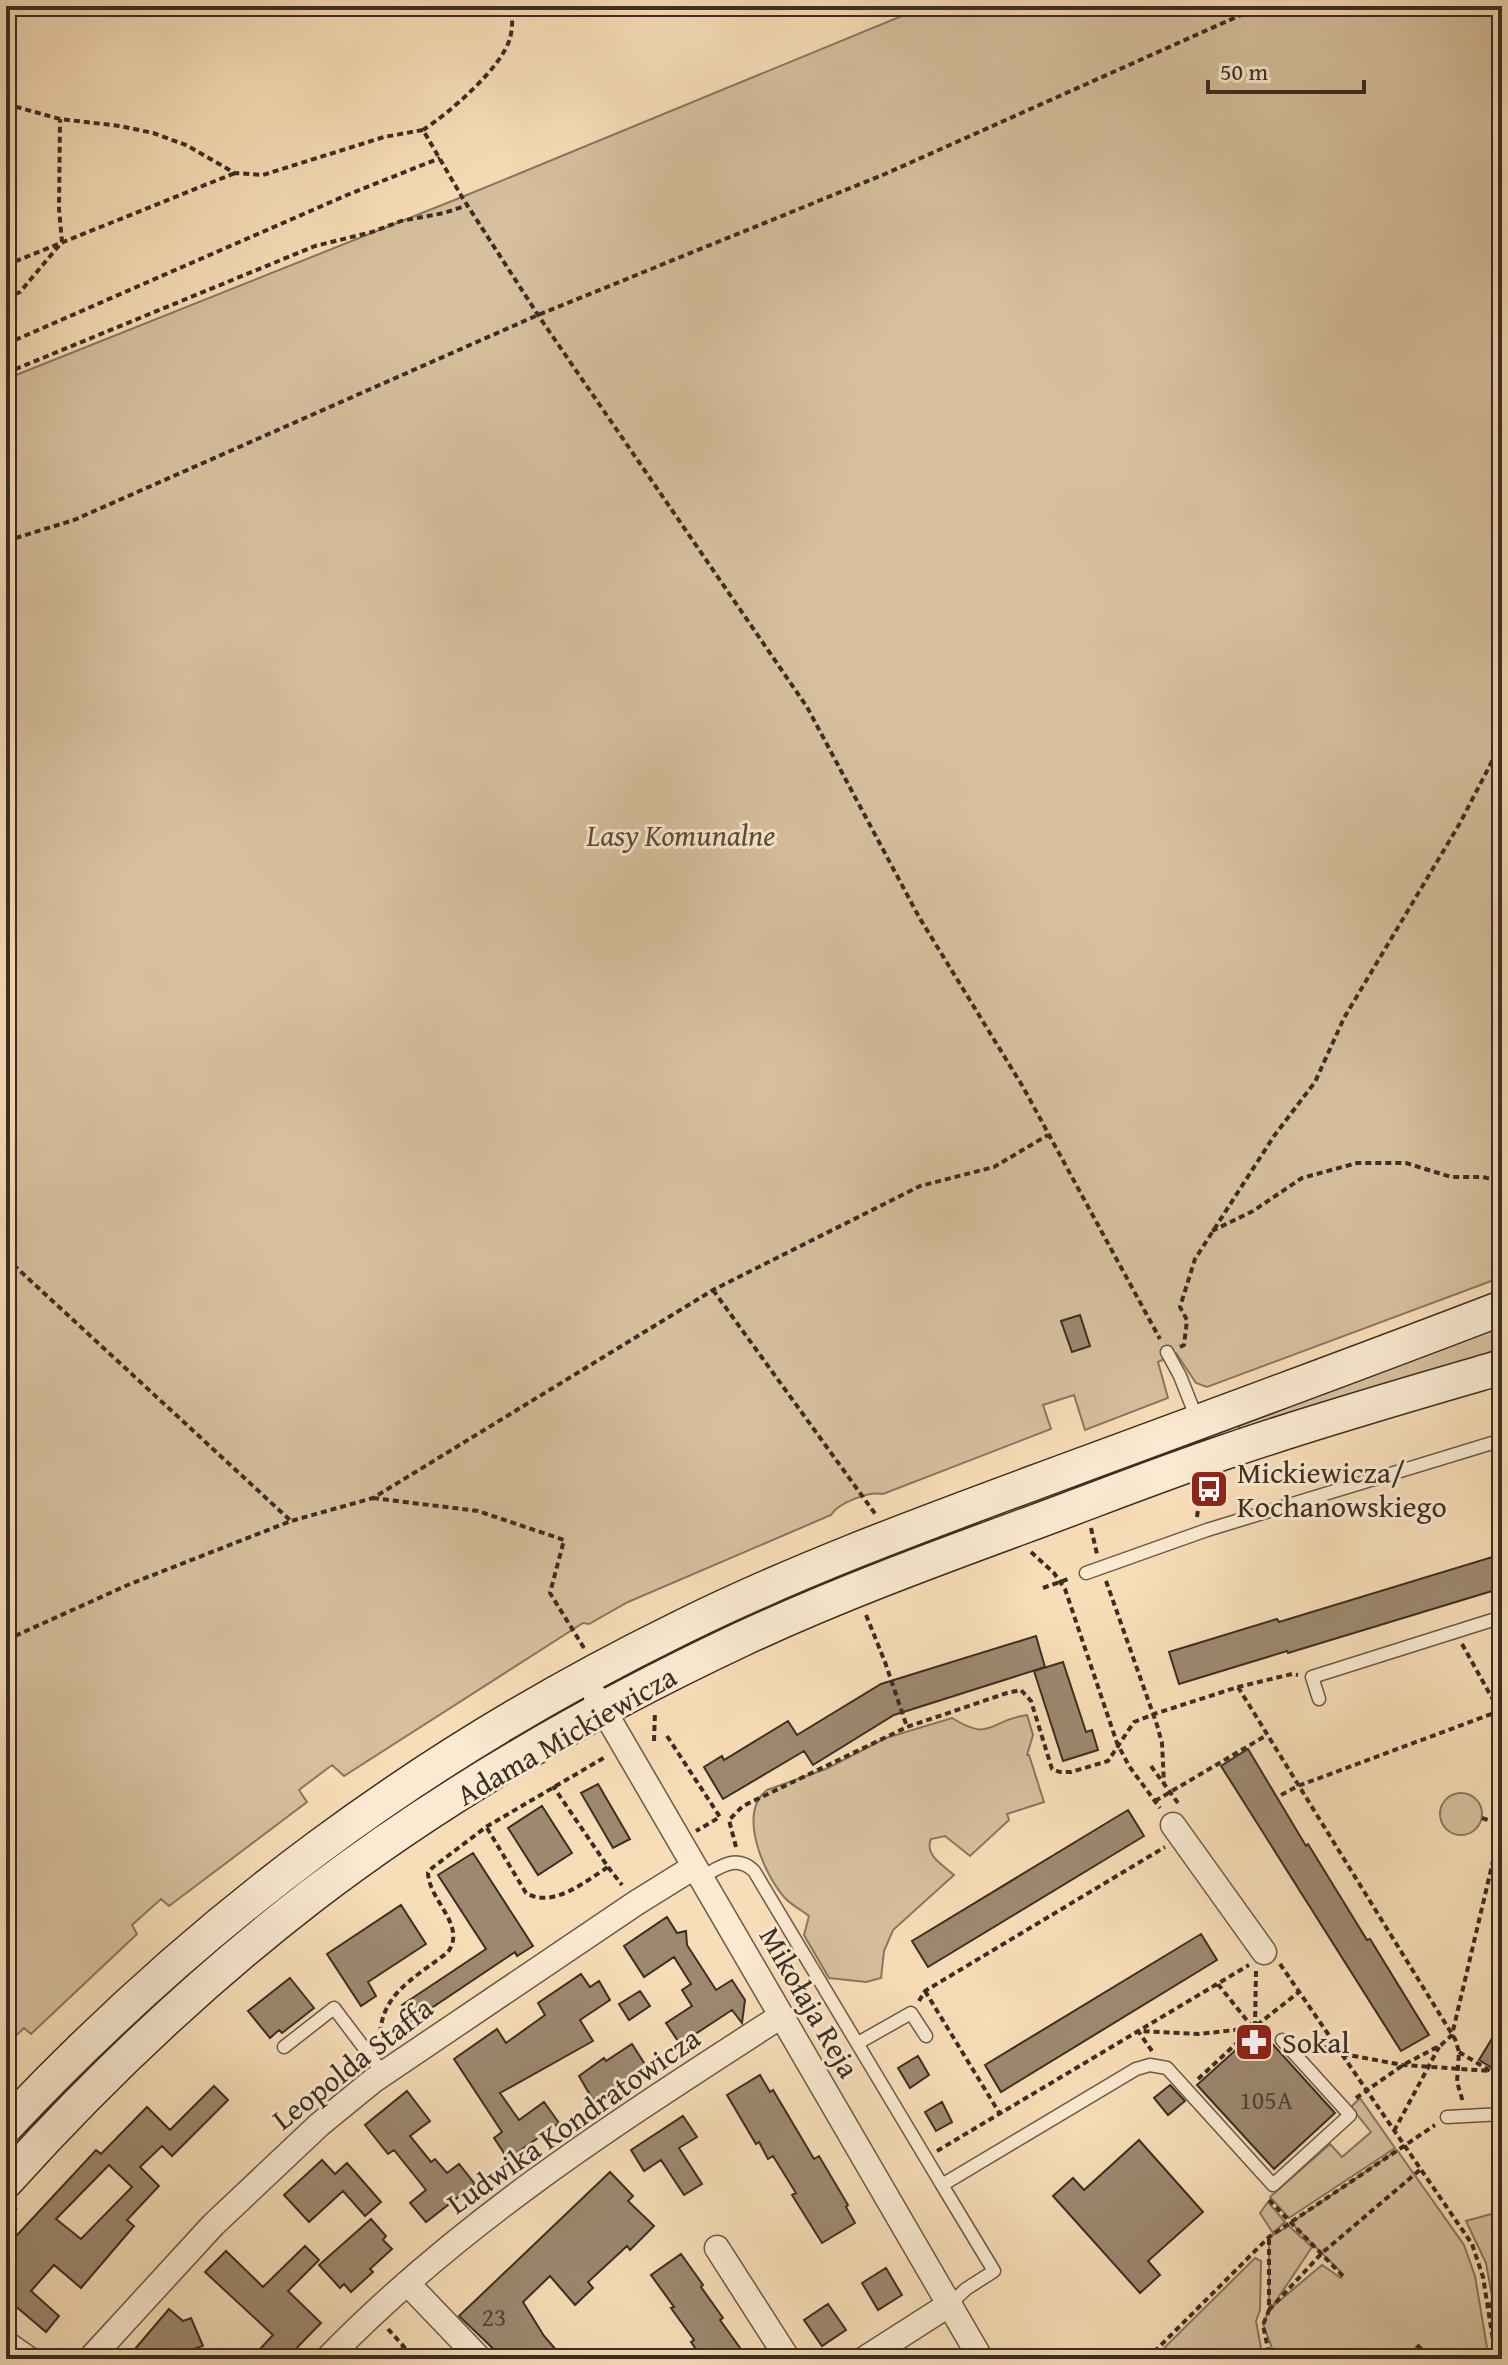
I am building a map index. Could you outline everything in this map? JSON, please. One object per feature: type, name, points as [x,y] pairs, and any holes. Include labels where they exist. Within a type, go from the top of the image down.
[{"type":"street","name":"Adama Mickiewicza","points":[[6,2126],[119,2011],[263,1887],[389,1795],[585,1663],[832,1560],[1502,1308]]},
{"type":"street","name":"Adama Mickiewicza","points":[[12,2194],[82,2100],[159,2025],[243,1951],[312,1896],[473,1786],[614,1729],[745,1638],[841,1596],[1226,1452],[1502,1367]]},
{"type":"street","points":[[1206,1419],[1226,1452]]},
{"type":"street","name":"Mikołaja Reja","points":[[585,1663],[614,1729],[981,2359]]},
{"type":"street","points":[[1178,1831],[1264,1952]]},
{"type":"street","name":"Leopolda Staffa","points":[[90,2359],[213,2225],[310,2133],[387,2070],[636,1903],[697,1873]]},
{"type":"street","name":"Ludwika Kondratowicza","points":[[342,2354],[407,2283],[492,2211],[595,2136],[781,2016]]},
{"type":"street","points":[[717,2248],[788,2359]]},
{"type":"street","points":[[407,2283],[476,2358]]},
{"type":"street","points":[[864,2359],[950,2304]]},
{"type":"lane","points":[[1167,1352],[1206,1419]]},
{"type":"lane","points":[[1086,1573],[1194,1534],[1502,1440]]},
{"type":"lane","points":[[1319,1699],[1312,1677],[1502,1617]]},
{"type":"lane","points":[[697,1873],[740,1862],[754,1871],[994,2271],[966,2289],[950,2304]]},
{"type":"lane","points":[[284,2047],[334,2008],[387,2070]]},
{"type":"lane","points":[[858,2043],[911,2013],[926,2036]]},
{"type":"lane","points":[[942,2185],[1136,2069],[1156,2065],[1167,2068],[1273,2185],[1350,2115],[1282,2040]]},
{"type":"lane","points":[[1447,2117],[1502,2114]]},
{"type":"lane","points":[[6,2336],[39,2359]]},
{"type":"path","points":[[6,104],[60,119],[153,133],[186,145],[235,173],[263,175],[384,137],[423,130],[450,112],[497,63],[510,40],[512,6]]},
{"type":"path","points":[[6,541],[89,513],[538,315],[885,174],[1261,6]]},
{"type":"path","points":[[6,298],[20,292],[62,242],[59,209],[60,119]]},
{"type":"path","points":[[423,130],[538,315],[807,707],[919,917],[1023,1087],[1167,1352],[1184,1345],[1187,1320],[1180,1307],[1195,1259],[1274,1136],[1315,1082],[1344,1018],[1460,823],[1502,742]]},
{"type":"path","points":[[6,344],[347,195],[440,158]]},
{"type":"path","points":[[6,265],[235,173]]},
{"type":"path","points":[[6,373],[315,246],[468,205]]},
{"type":"path","points":[[6,1640],[130,1584],[291,1521],[373,1498],[713,1290],[920,1186],[994,1167],[1048,1135]]},
{"type":"path","points":[[1212,1232],[1253,1211],[1302,1178],[1357,1163],[1406,1163],[1451,1177],[1483,1177],[1502,1182]]},
{"type":"path","points":[[6,1258],[291,1521]]},
{"type":"path","points":[[713,1290],[876,1515]]},
{"type":"path","points":[[1187,1493],[1201,1488],[1194,1534]]},
{"type":"path","points":[[373,1498],[478,1511],[564,1540],[550,1593],[585,1663]]},
{"type":"path","points":[[1078,1533],[1105,1523]]},
{"type":"path","points":[[1091,1528],[1101,1568],[1154,1714],[1162,1743],[1164,1784]]},
{"type":"path","points":[[1042,1546],[1029,1551],[1061,1581],[1118,1746],[1129,1766],[1178,1831]]},
{"type":"path","points":[[1043,1588],[1086,1573]]},
{"type":"path","points":[[854,1618],[865,1613],[907,1727]]},
{"type":"path","points":[[1281,1795],[1502,1710],[1496,1705],[1455,1632]]},
{"type":"path","points":[[729,1820],[743,1806],[907,1727],[1021,1690],[1031,1701],[1052,1769],[1071,1772],[1108,1761],[1134,1722],[1154,1714],[1238,1687],[1292,1674],[1312,1677]]},
{"type":"path","points":[[1238,1687],[1452,2035],[1459,2052],[1457,2082],[1466,2116]]},
{"type":"path","points":[[387,2070],[380,2046],[382,2019],[388,2005],[395,1993],[448,1952],[454,1939],[452,1925],[428,1884],[428,1873],[486,1827],[553,1786],[614,1729],[661,1708]]},
{"type":"path","points":[[654,1741],[655,1711]]},
{"type":"path","points":[[1155,1801],[1267,1735]]},
{"type":"path","points":[[667,1736],[720,1817],[729,1820]]},
{"type":"path","points":[[911,2013],[925,1991],[1178,1831],[1183,1813],[1151,1766]]},
{"type":"path","points":[[486,1827],[526,1893],[533,1897],[550,1897],[581,1885],[608,1867],[553,1786]]},
{"type":"path","points":[[692,1833],[720,1817]]},
{"type":"path","points":[[1355,2098],[1452,2035],[1502,1824],[1482,1818]]},
{"type":"path","points":[[729,1820],[740,1862]]},
{"type":"path","points":[[1264,1952],[1273,1955],[1472,2244],[1483,2277],[1494,2359]]},
{"type":"path","points":[[926,2158],[1255,1961],[1254,2027]]},
{"type":"path","points":[[1217,1983],[1254,2027]]},
{"type":"path","points":[[925,1991],[1000,2114]]},
{"type":"path","points":[[1186,2090],[1254,2027],[1299,1992]]},
{"type":"path","points":[[1138,2031],[1199,2034],[1254,2027]]},
{"type":"path","points":[[1138,2031],[1155,2054],[1156,2065]]},
{"type":"path","points":[[1317,2044],[1343,2054],[1403,2065],[1491,2071]]},
{"type":"path","points":[[1394,2131],[1441,2045]]},
{"type":"path","points":[[1459,2052],[1502,2078]]},
{"type":"path","points":[[1147,2359],[1269,2237],[1447,2117]]},
{"type":"path","points":[[1270,2359],[1263,2325],[1269,2310],[1322,2253],[1421,2169]]},
{"type":"path","points":[[1273,2185],[1265,2196],[1343,2276]]},
{"type":"path","points":[[6,2220],[12,2194]]},
{"type":"path","points":[[1269,2237],[1269,2310]]},
{"type":"path","points":[[1488,2308],[1502,2290]]},
{"type":"path","points":[[383,2324],[415,2359]]},
{"type":"path","points":[[1417,2345],[1432,2359]]},
{"type":"path","points":[[391,2359],[404,2347]]},
{"type":"green space","name":"Lasy Komunalne","points":[[926,6],[1502,6],[1502,1277],[1207,1387],[1196,1383],[1176,1353],[1158,1362],[1168,1398],[1085,1430],[1074,1395],[1043,1405],[1051,1429],[883,1494],[854,1499],[831,1515],[628,1602],[589,1624],[583,1623],[344,1776],[332,1765],[299,1790],[307,1802],[169,1906],[161,1899],[132,1925],[137,1934],[31,2034],[24,2028],[6,2045],[6,379],[462,197]]},
{"type":"green space","points":[[1502,1321],[1502,1356],[1241,1431],[1238,1425]]},
{"type":"green space","points":[[1203,1435],[1205,1446],[1086,1491],[1081,1477]]},
{"type":"green space","points":[[1068,1482],[1072,1497],[651,1672],[643,1659],[735,1614]]},
{"type":"green space","points":[[1027,1715],[1033,1735],[1027,1755],[1044,1802],[1007,1814],[1009,1820],[970,1856],[945,1836],[931,1839],[932,1855],[954,1875],[893,1930],[884,1951],[881,1978],[866,1982],[829,1978],[804,1935],[809,1916],[784,1897],[762,1859],[754,1828],[758,1800],[767,1790],[826,1769],[886,1738],[952,1718],[975,1729],[983,1729]]},
{"type":"green space","points":[[1461,1793],[1476,1799],[1482,1814],[1476,1829],[1461,1835],[1446,1829],[1440,1814],[1446,1799]]},
{"type":"green space","points":[[1360,2098],[1395,2148],[1289,2218],[1270,2197],[1330,2144],[1342,2157],[1371,2132],[1351,2107]]},
{"type":"green space","points":[[1397,2150],[1464,2245],[1475,2276],[1489,2359],[1432,2359],[1417,2346],[1415,2348],[1428,2359],[1276,2359],[1263,2324],[1269,2310],[1269,2237],[1289,2226],[1312,2247],[1272,2307],[1322,2265],[1341,2278],[1339,2270],[1291,2223]]},
{"type":"green space","points":[[1268,2202],[1285,2222],[1273,2233],[1260,2213]]},
{"type":"green space","points":[[1502,2211],[1502,2287],[1492,2296],[1486,2263],[1466,2221]]},
{"type":"green space","points":[[1255,2258],[1261,2261],[1260,2310],[1256,2321],[1263,2359],[1153,2359]]},
{"type":"building","points":[[1080,1315],[1090,1346],[1072,1352],[1061,1321]]},
{"type":"building","points":[[1502,1554],[1502,1588],[1179,1684],[1169,1652]]},
{"type":"building","points":[[1036,1636],[1045,1667],[894,1715],[813,1765],[804,1751],[723,1799],[704,1767],[722,1756],[724,1760],[788,1721],[797,1735],[881,1684]]},
{"type":"building","points":[[1063,1662],[1086,1732],[1092,1730],[1098,1750],[1063,1761],[1034,1671]]},
{"type":"building","points":[[1248,1749],[1306,1846],[1308,1844],[1367,1940],[1370,1939],[1429,2035],[1401,2051],[1221,1766]]},
{"type":"building","points":[[598,1784],[630,1839],[613,1848],[581,1793]]},
{"type":"building","points":[[542,1806],[572,1853],[538,1875],[508,1828]]},
{"type":"building","points":[[1128,1810],[1144,1836],[928,1967],[912,1941]]},
{"type":"building","points":[[473,1853],[533,1946],[517,1956],[515,1952],[412,2021],[402,2005],[486,1949],[438,1875]]},
{"type":"building","points":[[401,1905],[426,1944],[368,1982],[376,1996],[361,2006],[327,1954]]},
{"type":"building","points":[[667,1917],[677,1933],[686,1931],[687,1945],[716,1990],[732,1980],[745,2000],[742,2023],[732,2010],[680,2044],[666,2023],[692,2006],[682,1990],[691,1984],[674,1957],[644,1977],[624,1946]]},
{"type":"building","points":[[1201,1934],[1217,1960],[1001,2092],[985,2065]]},
{"type":"building","points":[[581,1974],[590,1987],[599,1981],[610,2000],[580,2020],[593,2041],[500,2093],[519,2120],[544,2102],[559,2123],[508,2159],[494,2138],[502,2132],[454,2059],[497,2029],[506,2043],[545,2015],[538,2003]]},
{"type":"building","points":[[290,1978],[314,2008],[282,2033],[279,2030],[270,2038],[248,2011]]},
{"type":"building","points":[[640,1991],[650,2006],[629,2020],[619,2004]]},
{"type":"building","points":[[1502,2022],[1502,2074],[1479,2060]]},
{"type":"building","points":[[1259,2029],[1335,2113],[1274,2169],[1197,2085]]},
{"type":"building","points":[[632,2044],[646,2066],[593,2100],[579,2076],[604,2058],[606,2061]]},
{"type":"building","points":[[918,2056],[929,2075],[910,2088],[898,2068]]},
{"type":"building","points":[[760,2075],[770,2092],[773,2090],[814,2159],[819,2156],[855,2223],[822,2243],[792,2195],[796,2193],[773,2156],[768,2159],[759,2142],[756,2144],[727,2095]]},
{"type":"building","points":[[1170,2085],[1185,2101],[1168,2115],[1154,2098]]},
{"type":"building","points":[[214,2086],[228,2100],[172,2156],[162,2146],[140,2167],[159,2186],[127,2220],[134,2226],[81,2288],[54,2265],[31,2291],[59,2316],[46,2332],[6,2298],[6,2247],[96,2150],[101,2154],[147,2107],[170,2130]],"holes":[[[109,2165],[132,2187],[81,2239],[56,2219]]]},
{"type":"building","points":[[407,2091],[430,2121],[410,2136],[431,2162],[435,2159],[447,2173],[459,2164],[475,2184],[426,2222],[410,2203],[426,2190],[394,2150],[388,2154],[365,2125]]},
{"type":"building","points":[[942,2102],[952,2122],[936,2131],[925,2112]]},
{"type":"building","points":[[683,2116],[697,2137],[679,2148],[702,2184],[684,2195],[661,2160],[644,2171],[631,2150]]},
{"type":"building","points":[[1139,2140],[1203,2212],[1148,2261],[1160,2275],[1140,2293],[1053,2196],[1073,2178],[1084,2190]]},
{"type":"building","points":[[322,2160],[335,2174],[347,2163],[381,2202],[365,2216],[343,2191],[309,2222],[284,2195]]},
{"type":"building","points":[[610,2172],[633,2196],[628,2201],[654,2226],[630,2250],[627,2246],[588,2282],[593,2288],[575,2305],[550,2276],[523,2302],[544,2336],[564,2359],[504,2359],[459,2316]]},
{"type":"building","points":[[371,2219],[386,2236],[383,2240],[392,2249],[351,2292],[344,2284],[340,2288],[319,2265]]},
{"type":"building","points":[[305,2246],[319,2260],[288,2291],[321,2323],[286,2359],[269,2359],[259,2350],[273,2335],[205,2272],[226,2251],[263,2287]]},
{"type":"building","points":[[681,2254],[743,2352],[733,2359],[703,2359],[691,2342],[694,2340],[671,2308],[674,2307],[651,2275]]},
{"type":"building","points":[[886,2268],[902,2295],[878,2310],[862,2283]]},
{"type":"building","points":[[828,2304],[846,2330],[822,2346],[804,2320]]},
{"type":"building","points":[[169,2309],[183,2321],[191,2318],[203,2346],[181,2353],[177,2359],[147,2359],[135,2349]]},
{"type":"place","name":"Mickiewicza/ Kochanowskiego","points":[[1209,1489]]},
{"type":"place","name":"Sokal","points":[[1254,2042]]}]
